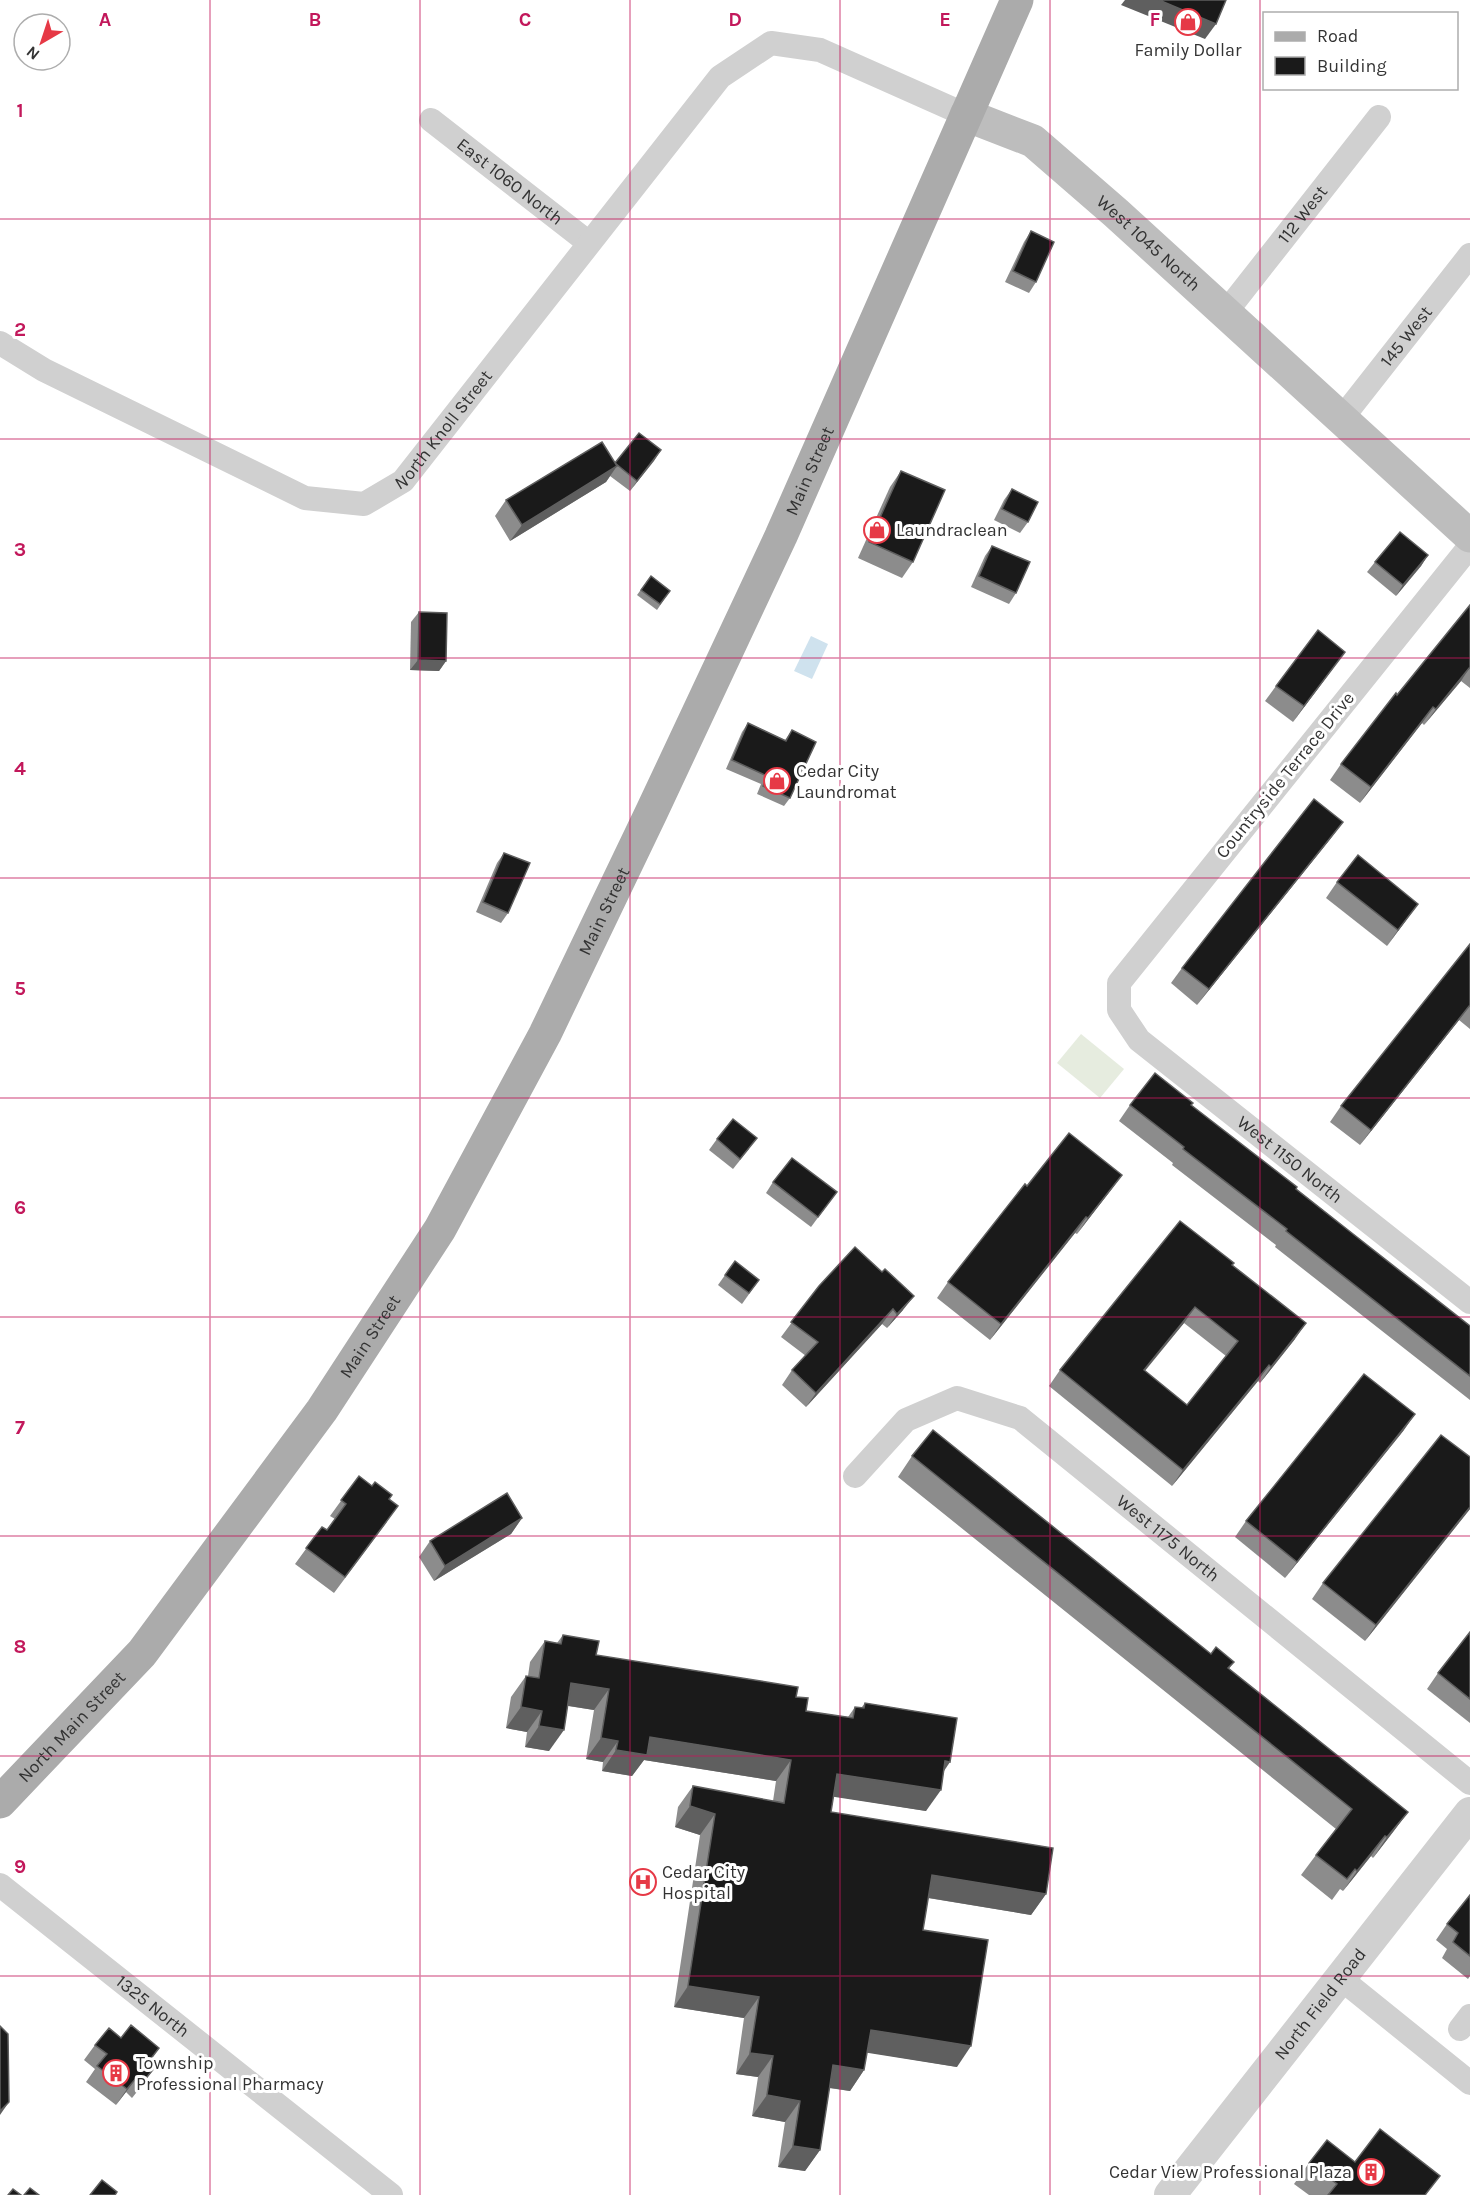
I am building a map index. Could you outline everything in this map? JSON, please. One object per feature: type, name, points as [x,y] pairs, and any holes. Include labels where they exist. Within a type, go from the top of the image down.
[{"type":"main road","points":[[966,115],[1017,0]]},
{"type":"main road","name":"West 1045 North","points":[[966,115],[1033,141],[1467,530]]},
{"type":"main road","name":"Main Street","points":[[142,1653],[342,1380],[440,1229],[542,1040],[781,536],[966,115]]},
{"type":"main road","name":"North Main Street","points":[[0,1802],[142,1653]]},
{"type":"street","name":"West 1045 North","points":[[771,43],[820,50],[966,115]]},
{"type":"street","name":"North Knoll Street","points":[[0,343],[44,370],[305,498],[364,504],[403,481],[720,77],[771,43]]},
{"type":"street","name":"112 West","points":[[1226,312],[1379,117]]},
{"type":"street","name":"East 1060 North","points":[[430,120],[589,243]]},
{"type":"street","name":"145 West","points":[[1342,418],[1470,255]]},
{"type":"street","name":"Countryside Terrace Drive","points":[[1119,1010],[1119,983],[1467,530]]},
{"type":"street","name":"West 1150 North","points":[[1119,1010],[1139,1040],[1470,1302]]},
{"type":"street","name":"West 1175 North","points":[[855,1476],[906,1420],[957,1398],[1020,1418],[1470,1783]]},
{"type":"street","name":"North Field Road","points":[[1170,2195],[1470,1813]]},
{"type":"street","name":"1325 North","points":[[0,1885],[391,2195]]},
{"type":"street","points":[[1340,1978],[1470,2083]]},
{"type":"shaded area","points":[[1081,1034],[1124,1069],[1100,1098],[1057,1063]]},
{"type":"water","points":[[811,636],[828,644],[812,679],[794,671]]},
{"type":"building","points":[[1159,0],[1226,0],[1216,24]]},
{"type":"building","points":[[1031,231],[1054,242],[1036,282],[1013,271]]},
{"type":"building","points":[[639,433],[661,450],[637,481],[615,463]]},
{"type":"building","points":[[602,442],[617,466],[522,525],[506,500]]},
{"type":"building","points":[[901,471],[945,490],[913,562],[869,542]]},
{"type":"building","points":[[1012,489],[1038,502],[1028,522],[1002,509]]},
{"type":"building","points":[[1400,532],[1428,555],[1403,585],[1375,562]]},
{"type":"building","points":[[992,546],[1030,562],[1016,593],[979,576]]},
{"type":"building","points":[[651,576],[670,591],[660,604],[641,590]]},
{"type":"building","points":[[1470,605],[1470,667],[1436,709],[1433,707],[1371,787],[1341,764],[1396,693],[1397,695]]},
{"type":"building","points":[[419,612],[447,613],[446,661],[418,660]]},
{"type":"building","points":[[1318,630],[1345,652],[1304,706],[1276,686]]},
{"type":"building","points":[[748,723],[786,741],[792,730],[816,742],[790,798],[763,786],[767,776],[732,760]]},
{"type":"building","points":[[1314,799],[1343,822],[1209,989],[1182,968]]},
{"type":"building","points":[[504,853],[530,863],[508,913],[483,902]]},
{"type":"building","points":[[1358,855],[1418,904],[1398,930],[1337,882]]},
{"type":"building","points":[[1470,944],[1470,1005],[1371,1130],[1341,1106]]},
{"type":"building","points":[[1155,1073],[1193,1103],[1191,1105],[1470,1326],[1470,1376],[1130,1105]]},
{"type":"building","points":[[733,1119],[757,1138],[740,1159],[717,1139]]},
{"type":"building","points":[[1069,1133],[1122,1175],[1001,1324],[948,1282],[1025,1184],[1027,1186]]},
{"type":"building","points":[[792,1158],[837,1192],[818,1217],[773,1182]]},
{"type":"building","points":[[1180,1221],[1306,1323],[1183,1470],[1060,1370]],"holes":[[[1195,1307],[1238,1341],[1187,1405],[1144,1370]]]},
{"type":"building","points":[[855,1247],[882,1272],[885,1269],[914,1296],[897,1314],[893,1309],[816,1393],[792,1370],[818,1342],[791,1322],[819,1286]]},
{"type":"building","points":[[735,1261],[759,1280],[749,1293],[725,1275]]},
{"type":"building","points":[[1364,1374],[1415,1414],[1297,1562],[1246,1521]]},
{"type":"building","points":[[933,1430],[1211,1654],[1216,1647],[1234,1662],[1228,1668],[1408,1812],[1357,1871],[1355,1869],[1347,1879],[1316,1855],[1352,1809],[912,1456]]},
{"type":"building","points":[[1441,1435],[1470,1457],[1470,1507],[1376,1625],[1323,1583]]},
{"type":"building","points":[[359,1476],[372,1486],[375,1482],[392,1495],[389,1499],[398,1506],[345,1577],[306,1548],[322,1527],[327,1530],[346,1504],[341,1500]]},
{"type":"building","points":[[507,1493],[522,1518],[445,1566],[430,1541]]},
{"type":"building","points":[[1470,1632],[1470,1699],[1438,1673]]},
{"type":"building","points":[[563,1635],[599,1641],[596,1655],[798,1687],[796,1697],[808,1698],[806,1711],[853,1718],[855,1707],[864,1708],[865,1703],[957,1718],[950,1762],[945,1761],[941,1790],[837,1774],[831,1812],[1053,1848],[1046,1894],[932,1875],[923,1930],[988,1940],[971,2046],[871,2030],[864,2070],[833,2065],[820,2150],[793,2146],[800,2101],[767,2095],[773,2056],[750,2053],[759,1997],[688,1986],[715,1814],[690,1806],[693,1786],[784,1803],[791,1760],[650,1737],[647,1755],[616,1750],[618,1741],[601,1738],[609,1689],[571,1683],[564,1730],[539,1726],[542,1711],[521,1707],[526,1676],[539,1678],[545,1641],[561,1644]]},
{"type":"building","points":[[1470,1895],[1470,1956],[1453,1942],[1458,1933],[1447,1924]]},
{"type":"building","points":[[131,2025],[159,2048],[149,2061],[156,2066],[143,2082],[137,2077],[127,2089],[97,2066],[107,2054],[95,2045],[109,2028],[121,2038]]},
{"type":"building","points":[[0,2026],[8,2034],[9,2102],[0,2111]]},
{"type":"building","points":[[1380,2129],[1440,2176],[1425,2195],[1328,2195],[1337,2184],[1309,2163],[1327,2140],[1355,2162]]},
{"type":"building","points":[[102,2180],[117,2192],[115,2195],[90,2195]]},
{"type":"building","points":[[30,2188],[39,2195],[24,2195]]},
{"type":"building","points":[[13,2189],[21,2195],[8,2195]]},
{"type":"place","name":"Family Dollar","points":[[1188,22]]},
{"type":"place","name":"Laundraclean","points":[[877,530]]},
{"type":"place","name":"Cedar City Laundromat","points":[[777,781]]},
{"type":"place","name":"Cedar City Hospital","points":[[643,1882]]},
{"type":"place","name":"Township Professional Pharmacy","points":[[116,2073]]},
{"type":"place","name":"Cedar View Professional Plaza","points":[[1371,2172]]}]
